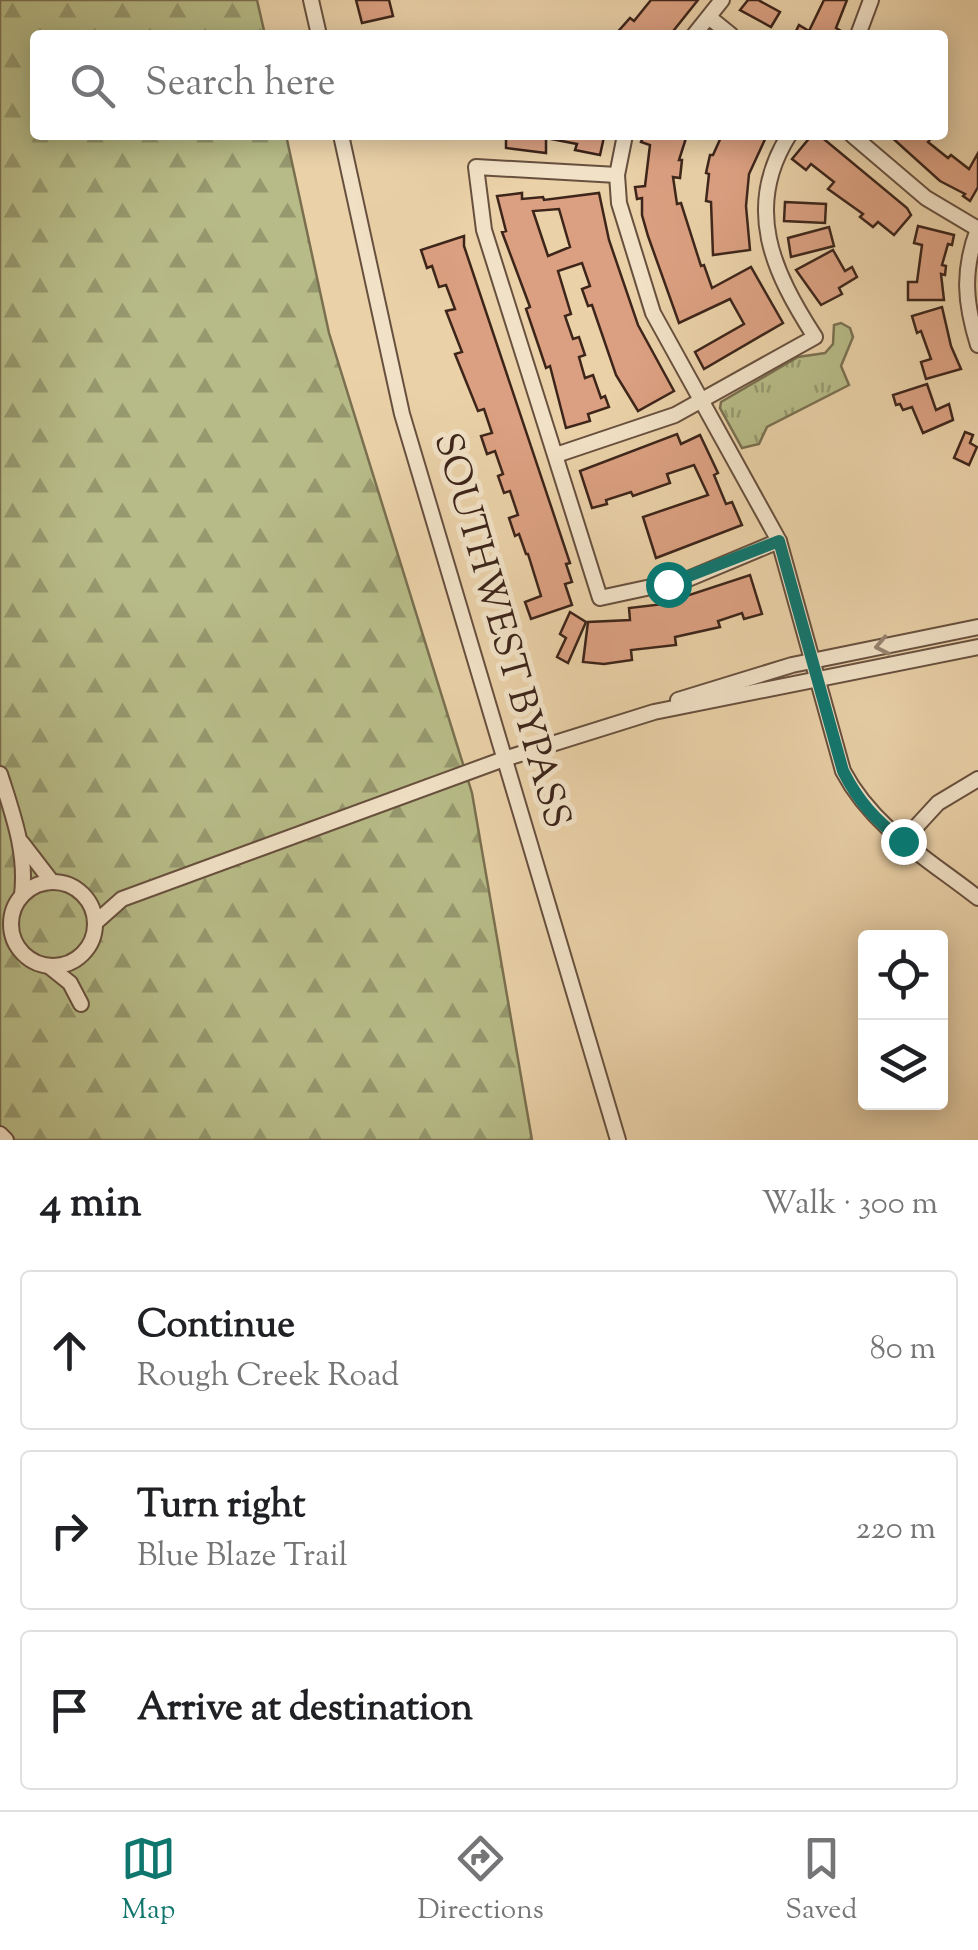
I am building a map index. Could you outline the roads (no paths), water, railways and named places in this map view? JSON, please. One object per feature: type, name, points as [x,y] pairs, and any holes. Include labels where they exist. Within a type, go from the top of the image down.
[{"type":"street","points":[[311,0],[318,30]]},
{"type":"street","points":[[699,30],[722,0]]},
{"type":"street","points":[[860,30],[871,0]]},
{"type":"street","points":[[710,18],[725,30]]},
{"type":"street","name":"SOUTHWEST BYPASS","points":[[342,140],[402,414],[618,1140]]},
{"type":"street","points":[[624,140],[617,175],[620,203],[653,313],[779,541],[848,782],[877,822],[978,898]]},
{"type":"street","points":[[556,455],[675,415],[815,337],[786,288],[766,232],[768,188],[787,140]]},
{"type":"street","points":[[858,140],[926,198],[978,229],[970,249],[964,288],[978,346]]},
{"type":"street","points":[[617,175],[476,167],[484,230],[600,598],[688,579],[779,541]]},
{"type":"street","points":[[654,712],[692,694],[814,660],[978,627]]},
{"type":"street","points":[[96,923],[122,899],[504,760],[654,712],[978,646]]},
{"type":"street","points":[[0,774],[21,843],[24,872],[22,895],[0,933]]},
{"type":"street","points":[[903,841],[938,803],[978,779]]},
{"type":"street","points":[[21,843],[52,882]]},
{"type":"street","points":[[11,918],[12,936],[20,951],[34,962],[66,964],[92,943],[94,911],[74,887],[52,882],[32,887],[22,895]]},
{"type":"street","points":[[83,894],[122,899]]},
{"type":"street","points":[[0,947],[20,951]]},
{"type":"street","points":[[50,966],[78,997],[79,957]]},
{"type":"street","points":[[0,1134],[6,1140]]}]
